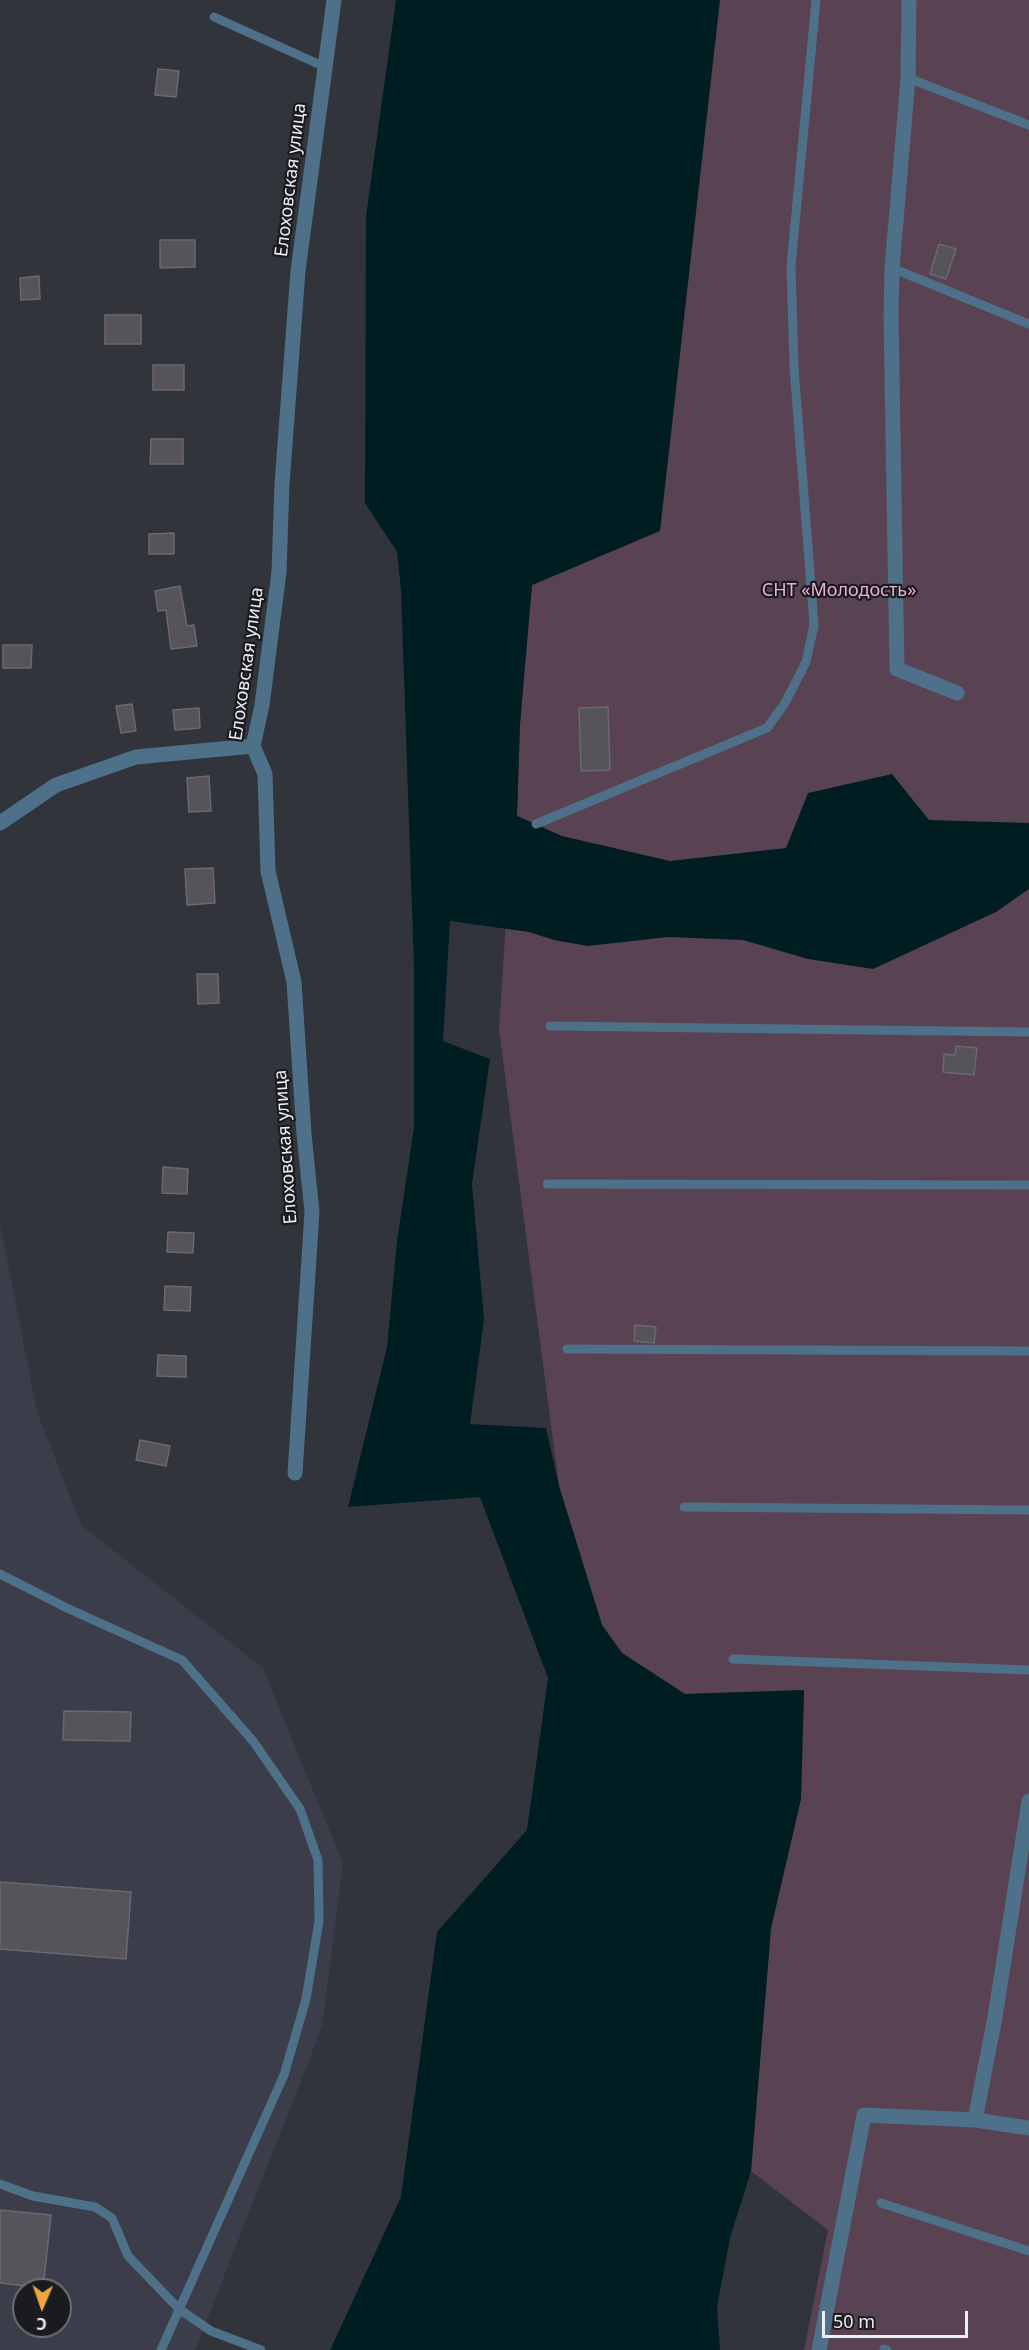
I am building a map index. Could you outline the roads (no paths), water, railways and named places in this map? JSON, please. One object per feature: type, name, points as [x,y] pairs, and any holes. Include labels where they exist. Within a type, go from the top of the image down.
[{"type":"street","name":"Елоховская улица","points":[[295,1473],[312,1212],[304,1134],[294,982],[268,871],[265,774],[253,746],[262,705],[279,572],[282,483],[298,272],[334,0]]},
{"type":"street","points":[[909,0],[908,78],[892,268],[891,316],[897,669],[957,693]]},
{"type":"street","points":[[0,824],[56,785],[136,757],[253,746]]},
{"type":"street","points":[[975,2120],[1024,1864],[1029,1801]]},
{"type":"street","points":[[819,2350],[864,2115],[975,2120],[1029,2128]]},
{"type":"lane","points":[[536,824],[767,728],[785,703],[806,662],[814,625],[794,367],[791,266],[816,0]]},
{"type":"lane","points":[[214,17],[325,67]]},
{"type":"lane","points":[[908,78],[1029,125]]},
{"type":"lane","points":[[892,268],[1029,324]]},
{"type":"lane","points":[[550,1026],[1029,1032]]},
{"type":"lane","points":[[547,1184],[1029,1185]]},
{"type":"lane","points":[[567,1349],[1029,1351]]},
{"type":"lane","points":[[684,1507],[1029,1510]]},
{"type":"lane","points":[[0,1574],[69,1609],[182,1660],[253,1741],[300,1809],[318,1860],[319,1920],[306,1999],[284,2075],[160,2350]]},
{"type":"lane","points":[[733,1659],[1029,1670]]},
{"type":"lane","points":[[0,2184],[33,2196],[95,2207],[112,2218],[128,2256],[179,2309],[212,2331],[261,2350]]},
{"type":"lane","points":[[881,2203],[1029,2251]]},
{"type":"water","points":[[396,0],[720,0],[660,531],[532,585],[520,724],[517,816],[562,836],[670,861],[786,848],[808,793],[892,774],[929,820],[1029,823],[1029,889],[996,912],[873,969],[808,959],[743,940],[668,937],[588,946],[554,940],[529,932],[450,921],[443,1041],[490,1059],[472,1184],[484,1320],[470,1424],[546,1428],[559,1486],[602,1625],[622,1653],[685,1694],[804,1690],[801,1799],[771,1928],[751,2171],[730,2238],[717,2307],[720,2350],[330,2350],[401,2197],[437,1932],[527,1830],[548,1678],[480,1497],[348,1507],[387,1347],[397,1241],[414,1127],[414,968],[401,590],[397,552],[365,503],[366,216]]},
{"type":"park label","name":"СНТ «Молодость»","points":[[839,591]]}]
